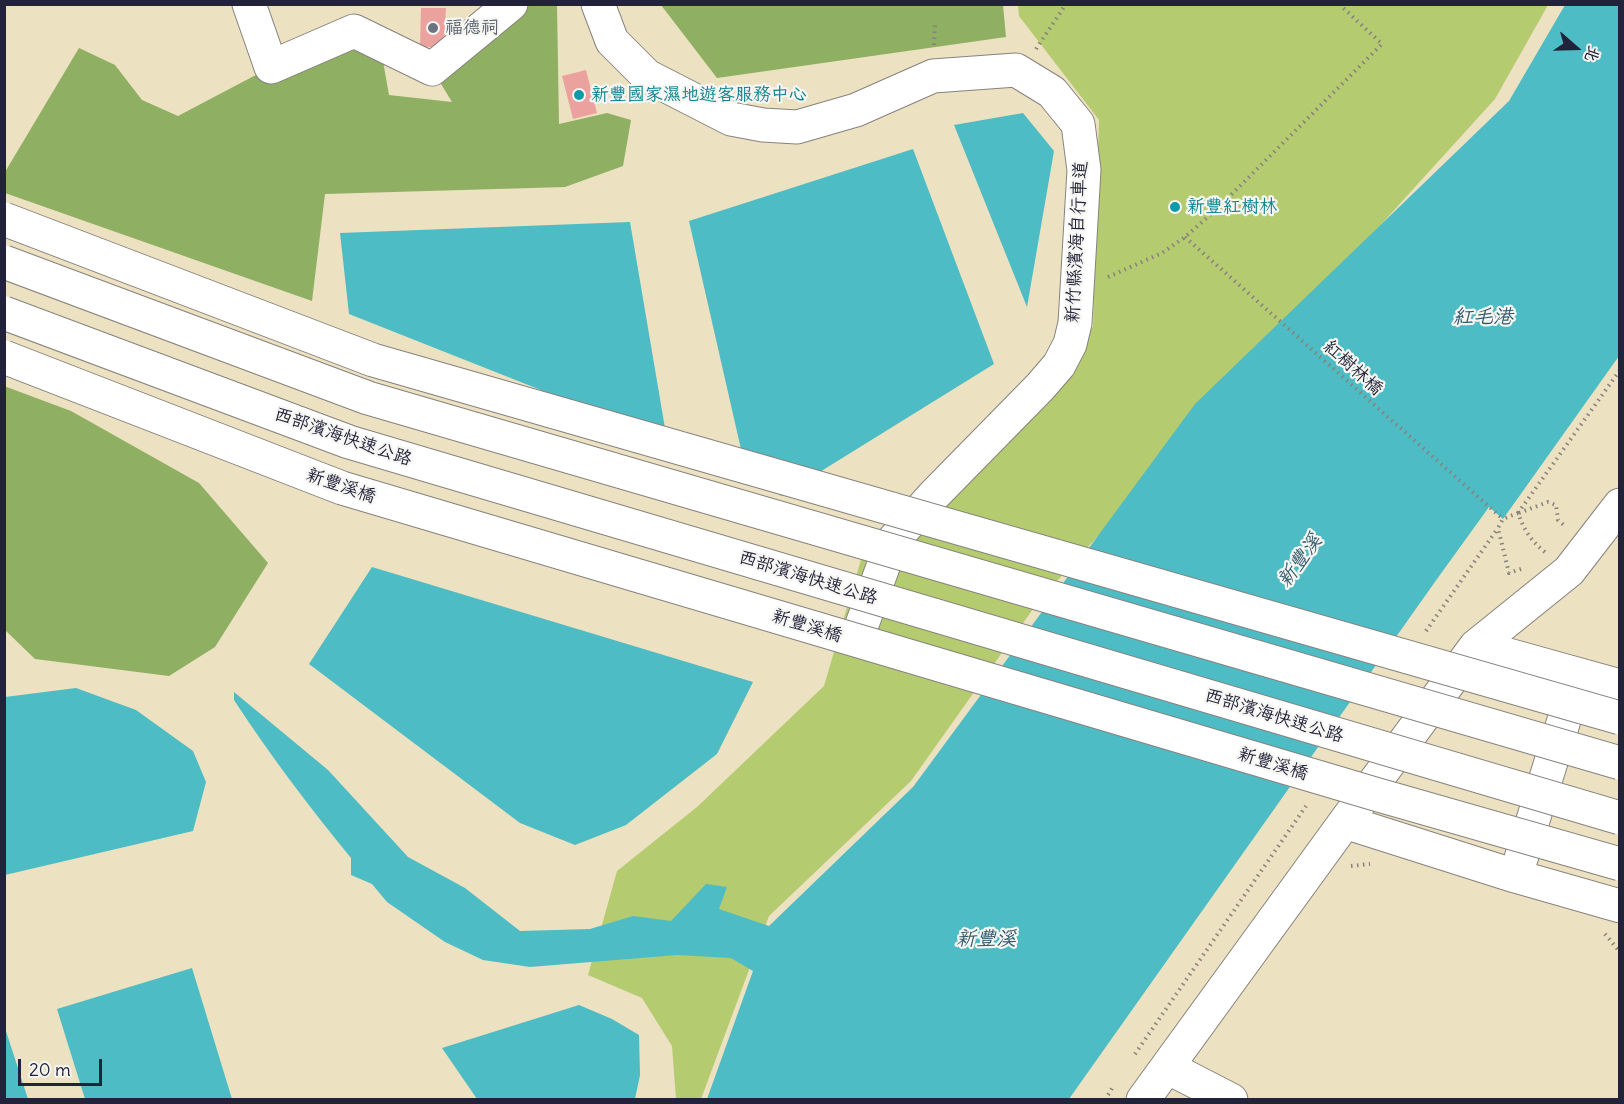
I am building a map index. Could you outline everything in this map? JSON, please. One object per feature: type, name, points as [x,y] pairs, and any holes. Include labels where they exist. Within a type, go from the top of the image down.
[{"type":"main road","points":[[249,4],[271,67],[354,31],[432,69],[511,4]]},
{"type":"main road","name":"新竹縣濱海自行車道","points":[[598,4],[612,41],[647,76],[730,119],[763,125],[797,127],[856,110],[933,76],[1016,70],[1052,92],[1078,124],[1084,170],[1076,322],[1070,344],[1059,365],[1040,387],[934,495],[892,542],[860,630]]},
{"type":"main road","points":[[4,219],[373,360],[1620,718]]},
{"type":"main road","points":[[4,262],[368,398],[1620,763]]},
{"type":"main road","name":"西部濱海快速公路","points":[[4,313],[349,441],[1620,818]]},
{"type":"main road","name":"新豐溪橋","points":[[4,357],[342,488],[1352,788],[1620,864]]},
{"type":"main road","points":[[1130,1091],[1167,1067],[1476,646],[1569,571],[1620,505]]},
{"type":"main road","points":[[1476,646],[1620,686]]},
{"type":"main road","points":[[1515,876],[1578,675]]},
{"type":"main road","points":[[1345,822],[1515,876],[1620,906]]},
{"type":"main road","points":[[1167,1067],[1231,1100]]},
{"type":"path","points":[[1033,53],[1066,4]]},
{"type":"path","points":[[1077,291],[1162,253],[1185,237],[1218,208],[1382,44],[1339,4]]},
{"type":"path","name":"紅樹林橋","points":[[1185,237],[1503,519]]},
{"type":"path","points":[[1518,513],[1620,370]]},
{"type":"path","points":[[1422,637],[1503,519],[1548,502],[1556,506],[1558,520],[1590,544]]},
{"type":"path","points":[[1518,513],[1524,530],[1534,544]]},
{"type":"path","points":[[1498,528],[1509,573],[1531,566]]},
{"type":"path","points":[[1133,1057],[1307,805]]},
{"type":"path","points":[[1105,1100],[1130,1091]]},
{"type":"green space","points":[[511,5],[557,5],[559,124],[607,113],[631,120],[623,166],[565,187],[325,194],[312,301],[5,193],[5,172],[79,48],[115,65],[142,100],[178,116],[271,67],[354,31],[380,44],[389,95],[452,102],[432,69]]},
{"type":"green space","points":[[661,5],[1003,5],[1006,37],[717,78]]},
{"type":"green space","points":[[1018,5],[1548,5],[1495,99],[1038,602],[911,781],[769,916],[701,1099],[676,1099],[672,1046],[642,998],[588,975],[617,871],[697,807],[824,686],[865,546],[1093,327],[1099,120],[1019,16]]},
{"type":"green space","points":[[4,386],[71,411],[199,483],[268,563],[215,647],[169,676],[35,659],[5,630]]},
{"type":"water","name":"新豐溪","points":[[1565,5],[1619,5],[1619,356],[1503,519],[1489,507],[1069,1099],[707,1099],[753,971],[731,958],[677,955],[530,967],[483,960],[445,942],[387,902],[372,884],[351,875],[351,858],[290,780],[234,700],[234,692],[328,770],[408,857],[465,888],[520,931],[590,929],[633,916],[671,921],[706,884],[727,887],[719,909],[769,926],[913,787],[1195,404],[1509,101]]},
{"type":"water","points":[[1023,113],[1054,151],[1027,307],[954,125]]},
{"type":"water","points":[[913,149],[994,364],[781,496],[743,458],[689,221]]},
{"type":"water","points":[[630,222],[667,440],[349,314],[340,233]]},
{"type":"water","points":[[372,567],[753,682],[717,754],[626,825],[575,845],[520,823],[309,664]]},
{"type":"water","points":[[76,688],[136,710],[193,751],[206,782],[193,831],[5,875],[5,697]]},
{"type":"water","points":[[192,968],[232,1099],[85,1099],[57,1009]]},
{"type":"water","points":[[579,1005],[612,1019],[639,1035],[640,1075],[635,1099],[477,1099],[442,1048]]},
{"type":"water","points":[[5,1028],[28,1099],[5,1099]]},
{"type":"building","name":"福德祠","points":[[421,8],[446,8],[444,47],[420,47]]},
{"type":"building","name":"新豐國家濕地遊客服務中心","points":[[586,70],[597,113],[573,119],[562,76]]},
{"type":"place","name":"福德祠","points":[[433,28]]},
{"type":"place","name":"新豐國家濕地遊客服務中心","points":[[579,95]]},
{"type":"place","name":"新豐紅樹林","points":[[1175,207]]},
{"type":"water label","name":"紅毛港","points":[[1483,317]]}]
